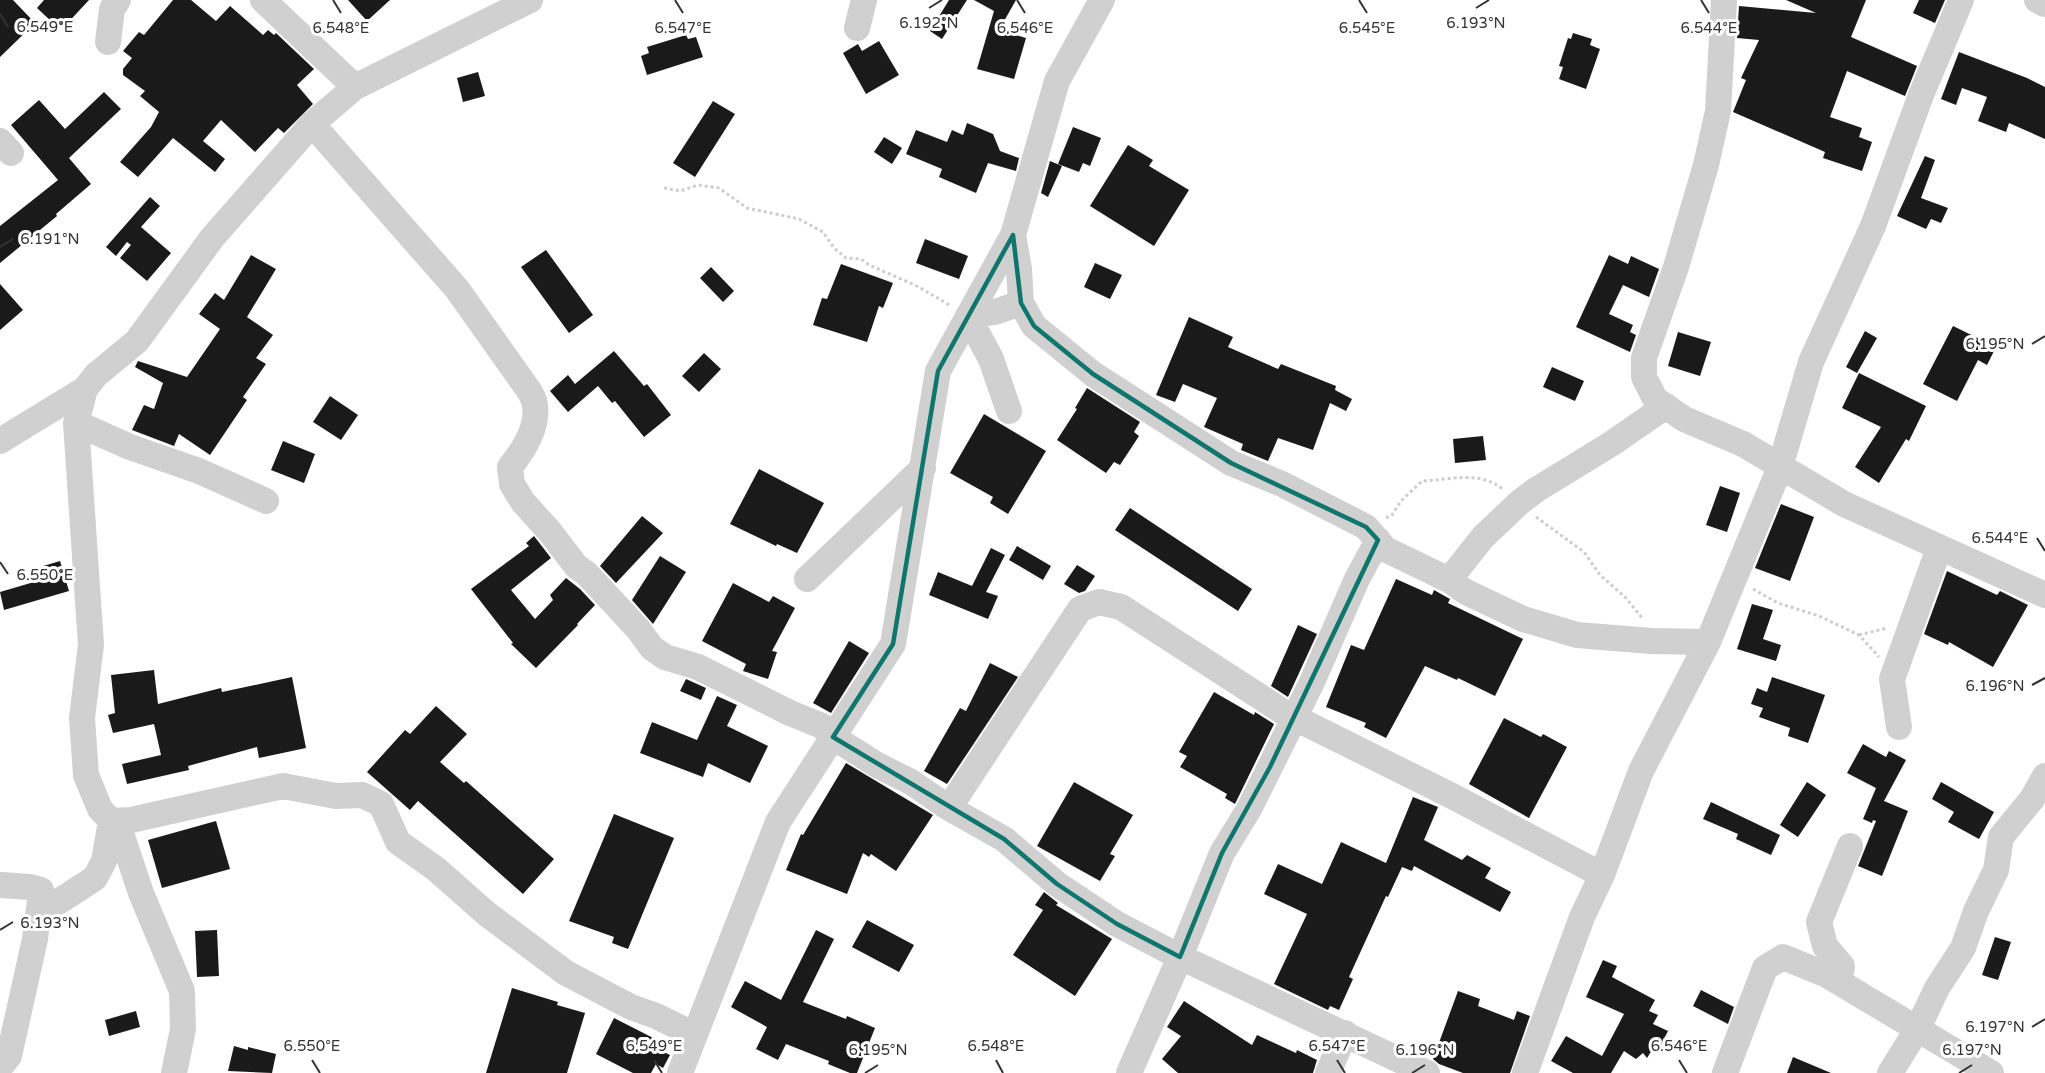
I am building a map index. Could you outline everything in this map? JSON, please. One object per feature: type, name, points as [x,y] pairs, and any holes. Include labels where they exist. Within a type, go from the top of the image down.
[{"type":"street","points":[[108,42],[112,9],[118,0]]},
{"type":"street","points":[[177,1072],[183,1029],[182,991],[114,821],[100,809],[86,775],[82,718],[91,645],[76,423],[85,389],[96,375],[137,341],[212,238],[312,124],[355,87],[530,0]]},
{"type":"street","points":[[857,28],[864,0]]},
{"type":"street","points":[[680,1073],[778,822],[893,644],[938,371],[1013,235],[1057,81],[1102,0]]},
{"type":"street","points":[[1724,0],[1718,111],[1706,165],[1676,267],[1644,358],[1644,377],[1654,399],[1684,419],[1743,444],[1844,504],[2045,595]]},
{"type":"street","points":[[1525,1073],[1582,917],[1602,875],[1641,771],[1708,642],[1780,467],[1811,362],[1873,226],[1921,95],[1961,0]]},
{"type":"street","points":[[2037,0],[2045,4]]},
{"type":"street","points":[[274,3],[355,87]]},
{"type":"street","points":[[312,124],[458,290],[530,392],[535,406],[533,421],[522,452],[510,467],[512,484],[523,502],[576,566],[587,574],[638,629],[652,648],[665,657],[698,667],[790,713],[822,726],[833,737],[876,765],[911,782],[949,808],[1004,839],[1057,884],[1117,924],[1180,957],[1427,1073]]},
{"type":"street","points":[[1013,235],[1019,269],[1021,303],[1034,326],[1093,374],[1231,463],[1281,484],[1372,534],[1385,549],[1523,619],[1577,635],[1708,642]]},
{"type":"street","points":[[968,316],[995,312],[1021,303]]},
{"type":"street","points":[[968,316],[990,359],[1009,411]]},
{"type":"street","points":[[5,430],[85,389]]},
{"type":"street","points":[[1449,580],[1483,537],[1520,502],[1666,406]]},
{"type":"street","points":[[76,423],[130,447],[199,471],[266,501]]},
{"type":"street","points":[[807,579],[923,468]]},
{"type":"street","points":[[1129,1073],[1180,957],[1222,853],[1249,809],[1295,718],[1352,589],[1372,534]]},
{"type":"street","points":[[1899,727],[1892,679],[1940,548]]},
{"type":"street","points":[[949,808],[1080,609],[1099,602],[1121,607],[1295,718],[1452,796],[1602,875]]},
{"type":"street","points":[[1890,1073],[1918,1029],[1937,988],[1963,948],[1976,911],[1996,870],[2001,837],[2032,799],[2045,776]]},
{"type":"street","points":[[114,821],[131,820],[283,786],[336,796],[362,795],[381,804],[398,842],[436,869],[487,914],[566,973],[631,1007],[695,1035]]},
{"type":"street","points":[[40,901],[58,902],[95,878],[104,861],[114,821]]},
{"type":"street","points":[[1839,982],[1842,966],[1825,946],[1819,922],[1850,846]]},
{"type":"street","points":[[0,1067],[9,1056],[35,939],[41,891],[30,887],[1,885]]},
{"type":"street","points":[[1725,1073],[1765,968],[1783,957],[1827,975],[1991,1073]]},
{"type":"street","points":[[1328,1073],[1345,1033]]},
{"type":"path","points":[[664,188],[680,191],[698,185],[719,188],[747,208],[799,219],[823,232],[834,248],[846,258],[861,259],[868,265],[917,286],[968,316]]},
{"type":"path","points":[[1372,534],[1422,481],[1450,480],[1471,476],[1494,483],[1584,552],[1600,575],[1625,597],[1647,624],[1669,641]]},
{"type":"path","points":[[1734,578],[1778,603],[1819,616],[1859,634],[1894,674]]},
{"type":"highlighted area","points":[[1013,235],[1021,303],[1034,326],[1093,374],[1231,463],[1366,527],[1378,540],[1270,767],[1222,853],[1180,957],[1117,924],[1057,884],[1004,839],[833,737],[893,644],[938,371]]},
{"type":"building","points":[[0,0],[13,0],[35,23],[0,57]]},
{"type":"building","points":[[44,0],[89,0],[63,28],[55,21],[53,23],[37,8]]},
{"type":"building","points":[[173,0],[191,0],[216,21],[230,6],[263,35],[268,30],[274,35],[276,33],[314,69],[297,85],[313,104],[284,133],[278,128],[255,152],[221,120],[203,141],[225,159],[215,172],[173,138],[138,177],[120,162],[151,127],[159,112],[140,96],[145,91],[123,75],[123,69],[132,58],[123,51],[139,32],[144,35]]},
{"type":"building","points":[[348,0],[390,0],[367,21]]},
{"type":"building","points":[[949,0],[967,0],[942,39],[930,31]]},
{"type":"building","points":[[974,0],[1016,0],[999,30],[1026,38],[1014,79],[977,69],[994,11]]},
{"type":"building","points":[[1786,0],[1866,0],[1851,37],[1917,66],[1905,96],[1847,71],[1830,117],[1862,128],[1859,137],[1872,142],[1862,171],[1823,158],[1825,152],[1733,112],[1746,80],[1741,78],[1759,40],[1737,38],[1739,6],[1816,13]]},
{"type":"building","points":[[1919,0],[1945,0],[1935,23],[1913,13]]},
{"type":"building","points":[[1573,33],[1592,39],[1590,45],[1600,49],[1586,89],[1559,79],[1563,67],[1559,66],[1568,38],[1571,39]]},
{"type":"building","points":[[686,35],[688,39],[696,37],[703,57],[647,75],[641,56],[649,53],[647,47]]},
{"type":"building","points":[[879,41],[899,75],[866,94],[843,53],[858,44],[862,51]]},
{"type":"building","points":[[1959,52],[2045,87],[2045,139],[2009,123],[2006,132],[1978,121],[1987,97],[1962,88],[1956,105],[1941,99]]},
{"type":"building","points":[[478,72],[485,96],[463,102],[457,78]]},
{"type":"building","points":[[104,92],[121,109],[69,158],[91,184],[56,214],[57,216],[0,263],[0,226],[58,180],[11,125],[39,100],[65,129]]},
{"type":"building","points":[[713,101],[735,114],[695,177],[673,163]]},
{"type":"building","points":[[967,123],[993,134],[1000,151],[1019,158],[1016,171],[988,163],[976,193],[939,177],[942,169],[906,154],[916,130],[947,142],[952,130],[963,135]]},
{"type":"building","points":[[1073,127],[1101,138],[1090,166],[1083,163],[1079,172],[1058,164]]},
{"type":"building","points":[[884,137],[902,148],[892,164],[874,152]]},
{"type":"building","points":[[1128,145],[1153,160],[1149,166],[1189,190],[1154,246],[1090,206]]},
{"type":"building","points":[[1925,156],[1935,160],[1921,198],[1948,208],[1941,223],[1931,219],[1926,229],[1897,216]]},
{"type":"building","points":[[1050,161],[1062,166],[1048,197],[1041,193]]},
{"type":"building","points":[[150,197],[160,206],[141,227],[171,253],[147,281],[120,258],[131,245],[127,242],[116,256],[106,247]]},
{"type":"building","points":[[925,239],[968,256],[959,279],[916,263]]},
{"type":"building","points":[[546,250],[593,315],[569,333],[521,267]]},
{"type":"building","points":[[251,255],[276,269],[247,317],[273,335],[256,358],[266,364],[243,397],[247,400],[210,455],[179,434],[174,446],[132,430],[144,405],[154,409],[163,383],[135,367],[138,361],[187,377],[220,329],[199,314],[215,293],[224,300]]},
{"type":"building","points":[[1609,255],[1628,264],[1631,256],[1659,269],[1649,297],[1623,285],[1609,314],[1633,325],[1630,332],[1636,335],[1630,352],[1576,327]]},
{"type":"building","points":[[1095,263],[1122,275],[1110,299],[1084,287]]},
{"type":"building","points":[[841,264],[893,283],[883,308],[879,306],[867,342],[813,325],[822,298],[827,299]]},
{"type":"building","points":[[711,267],[734,291],[723,302],[700,278]]},
{"type":"building","points":[[0,284],[23,310],[0,330]]},
{"type":"building","points":[[1189,317],[1233,337],[1228,347],[1278,369],[1281,364],[1336,386],[1335,390],[1352,399],[1346,411],[1330,403],[1313,450],[1278,438],[1268,461],[1241,450],[1243,444],[1204,427],[1217,398],[1183,384],[1175,402],[1156,395]]},
{"type":"building","points":[[1953,326],[1996,347],[1987,365],[1978,360],[1957,401],[1923,384]]},
{"type":"building","points":[[1865,331],[1877,338],[1857,373],[1846,367]]},
{"type":"building","points":[[1678,332],[1711,342],[1700,376],[1668,366]]},
{"type":"building","points":[[614,351],[644,386],[647,384],[671,415],[644,437],[615,401],[612,403],[598,386],[568,412],[550,391],[568,375],[575,384]]},
{"type":"building","points":[[704,353],[721,369],[699,392],[682,376]]},
{"type":"building","points":[[1552,367],[1584,381],[1575,401],[1543,387]]},
{"type":"building","points":[[1859,373],[1926,406],[1909,441],[1906,439],[1879,483],[1855,467],[1881,427],[1842,408]]},
{"type":"building","points":[[1087,388],[1140,422],[1134,432],[1139,436],[1120,465],[1114,462],[1106,473],[1057,440],[1077,409],[1075,408]]},
{"type":"building","points":[[330,396],[358,415],[341,440],[313,422]]},
{"type":"building","points":[[984,414],[1046,451],[1008,514],[990,503],[993,497],[950,473]]},
{"type":"building","points":[[1483,436],[1486,460],[1455,463],[1453,439]]},
{"type":"building","points":[[283,441],[315,454],[304,483],[271,470]]},
{"type":"building","points":[[759,469],[824,503],[797,553],[777,544],[776,546],[730,524]]},
{"type":"building","points":[[1720,486],[1740,493],[1727,532],[1706,525]]},
{"type":"building","points":[[1781,504],[1814,517],[1790,581],[1755,568]]},
{"type":"building","points":[[1130,508],[1252,589],[1238,611],[1115,530]]},
{"type":"building","points":[[642,516],[663,533],[616,583],[600,566]]},
{"type":"building","points":[[534,536],[551,558],[511,590],[535,619],[553,600],[550,595],[566,578],[595,605],[536,668],[511,644],[513,643],[471,589],[529,546],[526,543]]},
{"type":"building","points":[[1017,546],[1051,566],[1043,580],[1009,560]]},
{"type":"building","points":[[991,548],[1005,555],[986,592],[998,596],[988,619],[929,595],[938,572],[972,586]]},
{"type":"building","points":[[660,556],[686,572],[653,624],[632,600]]},
{"type":"building","points":[[60,561],[69,591],[4,610],[0,592],[34,582],[30,570]]},
{"type":"building","points":[[1077,565],[1095,576],[1085,591],[1079,593],[1064,584]]},
{"type":"building","points":[[1947,571],[1997,595],[2000,591],[2028,605],[1993,667],[1949,642],[1948,645],[1924,634]]},
{"type":"building","points":[[1396,579],[1432,595],[1434,590],[1450,599],[1448,603],[1523,639],[1495,696],[1458,678],[1457,680],[1425,666],[1386,738],[1364,727],[1366,723],[1326,707],[1351,645],[1364,650]]},
{"type":"building","points":[[733,583],[769,602],[773,596],[795,608],[772,651],[777,652],[768,679],[743,671],[746,664],[702,641]]},
{"type":"building","points":[[1752,604],[1773,610],[1763,639],[1781,645],[1776,661],[1737,649]]},
{"type":"building","points":[[1298,625],[1317,634],[1288,697],[1271,686]]},
{"type":"building","points":[[849,641],[869,653],[831,713],[813,703]]},
{"type":"building","points":[[990,663],[1018,677],[947,784],[924,771],[960,708],[966,711]]},
{"type":"building","points":[[154,670],[158,704],[221,688],[222,692],[292,677],[306,748],[259,758],[257,747],[188,766],[189,770],[127,784],[122,764],[161,755],[154,724],[113,733],[108,715],[115,713],[111,675]]},
{"type":"building","points":[[1772,677],[1825,695],[1808,743],[1788,736],[1790,728],[1759,717],[1763,708],[1751,704],[1757,688],[1767,692]]},
{"type":"building","points":[[686,679],[706,688],[701,700],[680,691]]},
{"type":"building","points":[[1214,692],[1274,724],[1235,804],[1225,798],[1227,794],[1180,767],[1187,756],[1179,752]]},
{"type":"building","points":[[717,696],[737,705],[727,726],[768,746],[750,783],[708,763],[703,777],[640,753],[652,722],[697,740]]},
{"type":"building","points":[[436,706],[467,734],[440,762],[464,783],[466,781],[554,859],[523,894],[418,801],[410,810],[367,772],[405,730],[410,734]]},
{"type":"building","points":[[1504,718],[1567,747],[1529,818],[1469,784]]},
{"type":"building","points":[[1863,744],[1886,757],[1889,751],[1906,760],[1884,801],[1908,811],[1882,876],[1858,866],[1876,821],[1873,820],[1872,823],[1863,819],[1876,788],[1847,773]]},
{"type":"building","points":[[846,763],[933,815],[896,871],[871,854],[869,857],[863,853],[847,894],[786,870],[801,834],[803,835]]},
{"type":"building","points":[[1074,782],[1133,815],[1110,854],[1115,856],[1100,881],[1037,846]]},
{"type":"building","points":[[1807,782],[1826,795],[1798,837],[1780,825]]},
{"type":"building","points":[[1941,782],[1994,812],[1979,839],[1948,822],[1954,812],[1932,799]]},
{"type":"building","points":[[1413,797],[1438,807],[1424,840],[1462,860],[1467,855],[1491,868],[1485,878],[1511,892],[1500,912],[1414,866],[1412,871],[1402,867],[1388,897],[1386,896],[1349,977],[1353,979],[1339,1010],[1330,1006],[1328,1010],[1274,984],[1307,914],[1264,894],[1278,864],[1322,884],[1341,842],[1386,863]]},
{"type":"building","points":[[1711,802],[1780,835],[1771,855],[1736,839],[1738,834],[1703,819]]},
{"type":"building","points":[[614,814],[674,838],[628,949],[612,943],[614,937],[569,921]]},
{"type":"building","points":[[216,821],[230,869],[162,888],[148,840]]},
{"type":"building","points":[[1044,892],[1058,903],[1056,905],[1112,939],[1075,996],[1013,955],[1043,910],[1035,905]]},
{"type":"building","points":[[867,920],[914,945],[899,972],[852,947]]},
{"type":"building","points":[[217,930],[219,976],[197,977],[195,931]]},
{"type":"building","points":[[816,930],[834,939],[803,1002],[875,1028],[857,1073],[850,1073],[828,1064],[829,1061],[786,1044],[778,1060],[756,1049],[767,1027],[731,1007],[745,981],[781,1000]]},
{"type":"building","points":[[1995,937],[2011,942],[1998,980],[1982,975]]},
{"type":"building","points":[[1603,960],[1617,966],[1612,977],[1655,1000],[1649,1011],[1658,1015],[1653,1024],[1668,1031],[1657,1052],[1652,1050],[1647,1058],[1643,1053],[1636,1059],[1624,1051],[1611,1073],[1573,1073],[1551,1061],[1566,1036],[1602,1056],[1624,1014],[1586,997]]},
{"type":"building","points":[[512,988],[585,1013],[567,1073],[486,1073]]},
{"type":"building","points":[[1701,990],[1734,1007],[1728,1024],[1693,1006]]},
{"type":"building","points":[[1458,991],[1480,999],[1478,1006],[1514,1020],[1517,1011],[1530,1016],[1510,1073],[1463,1073],[1439,1064],[1433,1059]]},
{"type":"building","points":[[1184,1001],[1252,1045],[1257,1035],[1317,1060],[1313,1073],[1178,1073],[1162,1059],[1181,1036],[1167,1027]]},
{"type":"building","points":[[136,1011],[140,1027],[109,1036],[105,1020]]},
{"type":"building","points":[[614,1018],[665,1044],[662,1051],[670,1055],[663,1068],[656,1064],[651,1073],[633,1073],[596,1054]]},
{"type":"building","points":[[234,1046],[276,1054],[272,1073],[228,1071]]},
{"type":"building","points":[[1793,1057],[1831,1073],[1787,1073]]}]
